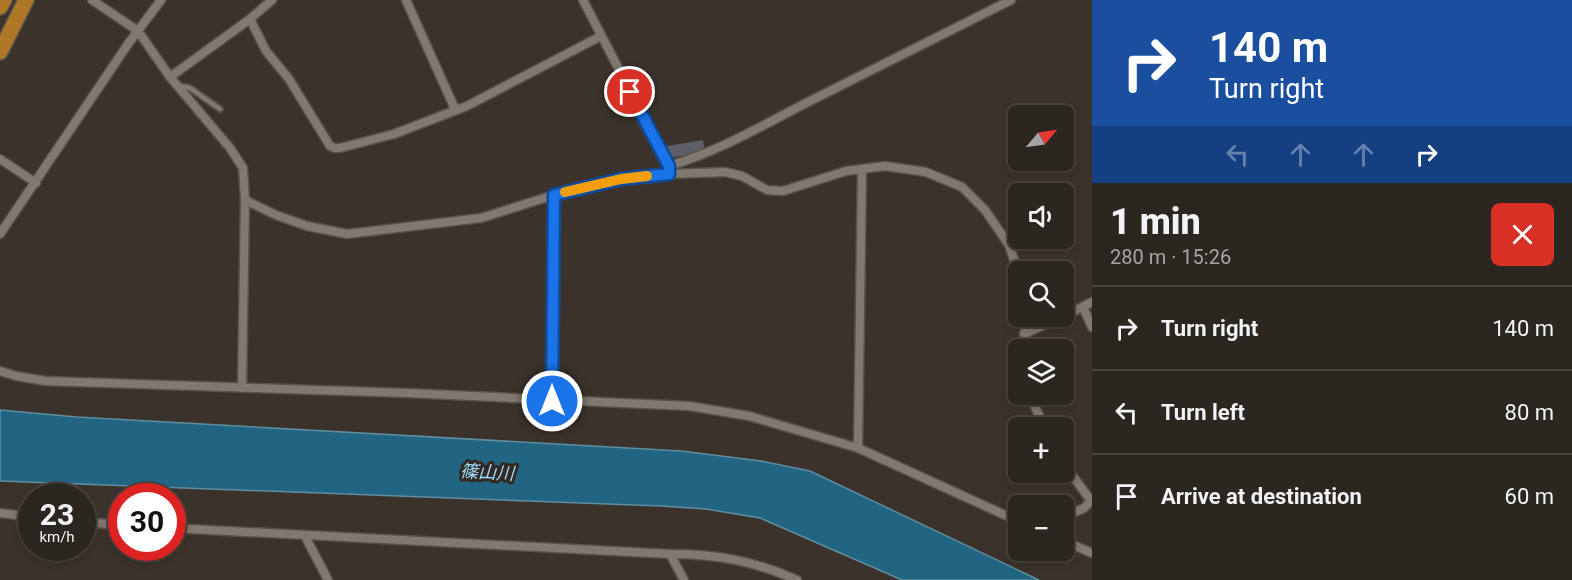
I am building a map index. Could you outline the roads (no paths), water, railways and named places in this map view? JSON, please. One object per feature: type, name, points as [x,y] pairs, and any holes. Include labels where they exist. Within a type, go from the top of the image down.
[{"type":"highway","points":[[0,8],[4,0]]},
{"type":"highway","points":[[0,52],[26,0]]},
{"type":"street","points":[[92,0],[138,32],[176,85],[230,148],[243,168],[245,200],[242,388]]},
{"type":"street","points":[[0,234],[161,0]]},
{"type":"street","points":[[170,77],[250,19],[272,0]]},
{"type":"street","points":[[406,0],[455,110]]},
{"type":"street","points":[[583,0],[669,170]]},
{"type":"street","points":[[245,200],[276,215],[307,226],[347,234],[481,218],[554,195],[669,170],[758,130],[1011,0]]},
{"type":"street","points":[[250,19],[266,51],[289,79],[330,146],[334,148],[394,134],[467,106],[601,36]]},
{"type":"street","points":[[0,159],[36,183]]},
{"type":"street","points":[[669,170],[725,171],[742,176],[767,190],[783,190],[846,171],[885,166],[926,172],[962,187],[985,210],[1009,246],[1014,261]]},
{"type":"street","points":[[858,448],[862,169]]},
{"type":"street","points":[[552,401],[554,195]]},
{"type":"street","points":[[1074,311],[1088,305],[1092,327]]},
{"type":"street","points":[[1024,339],[1025,327]]},
{"type":"street","points":[[1024,334],[1039,327]]},
{"type":"street","points":[[0,371],[46,381],[689,406],[749,416],[858,448],[1008,516]]},
{"type":"street","points":[[1074,478],[1091,501],[1074,513]]},
{"type":"street","points":[[0,513],[18,515]]},
{"type":"street","points":[[186,529],[704,554],[739,560],[797,580]]},
{"type":"street","points":[[305,536],[328,580]]},
{"type":"street","points":[[1074,545],[1092,553]]},
{"type":"street","points":[[670,554],[684,580]]},
{"type":"lane","points":[[176,85],[190,88],[220,109]]},
{"type":"water","name":"篠山川","points":[[0,410],[77,417],[681,451],[761,461],[810,471],[1039,580],[902,580],[760,518],[706,509],[186,488],[186,483],[108,483],[108,485],[0,481]]}]
